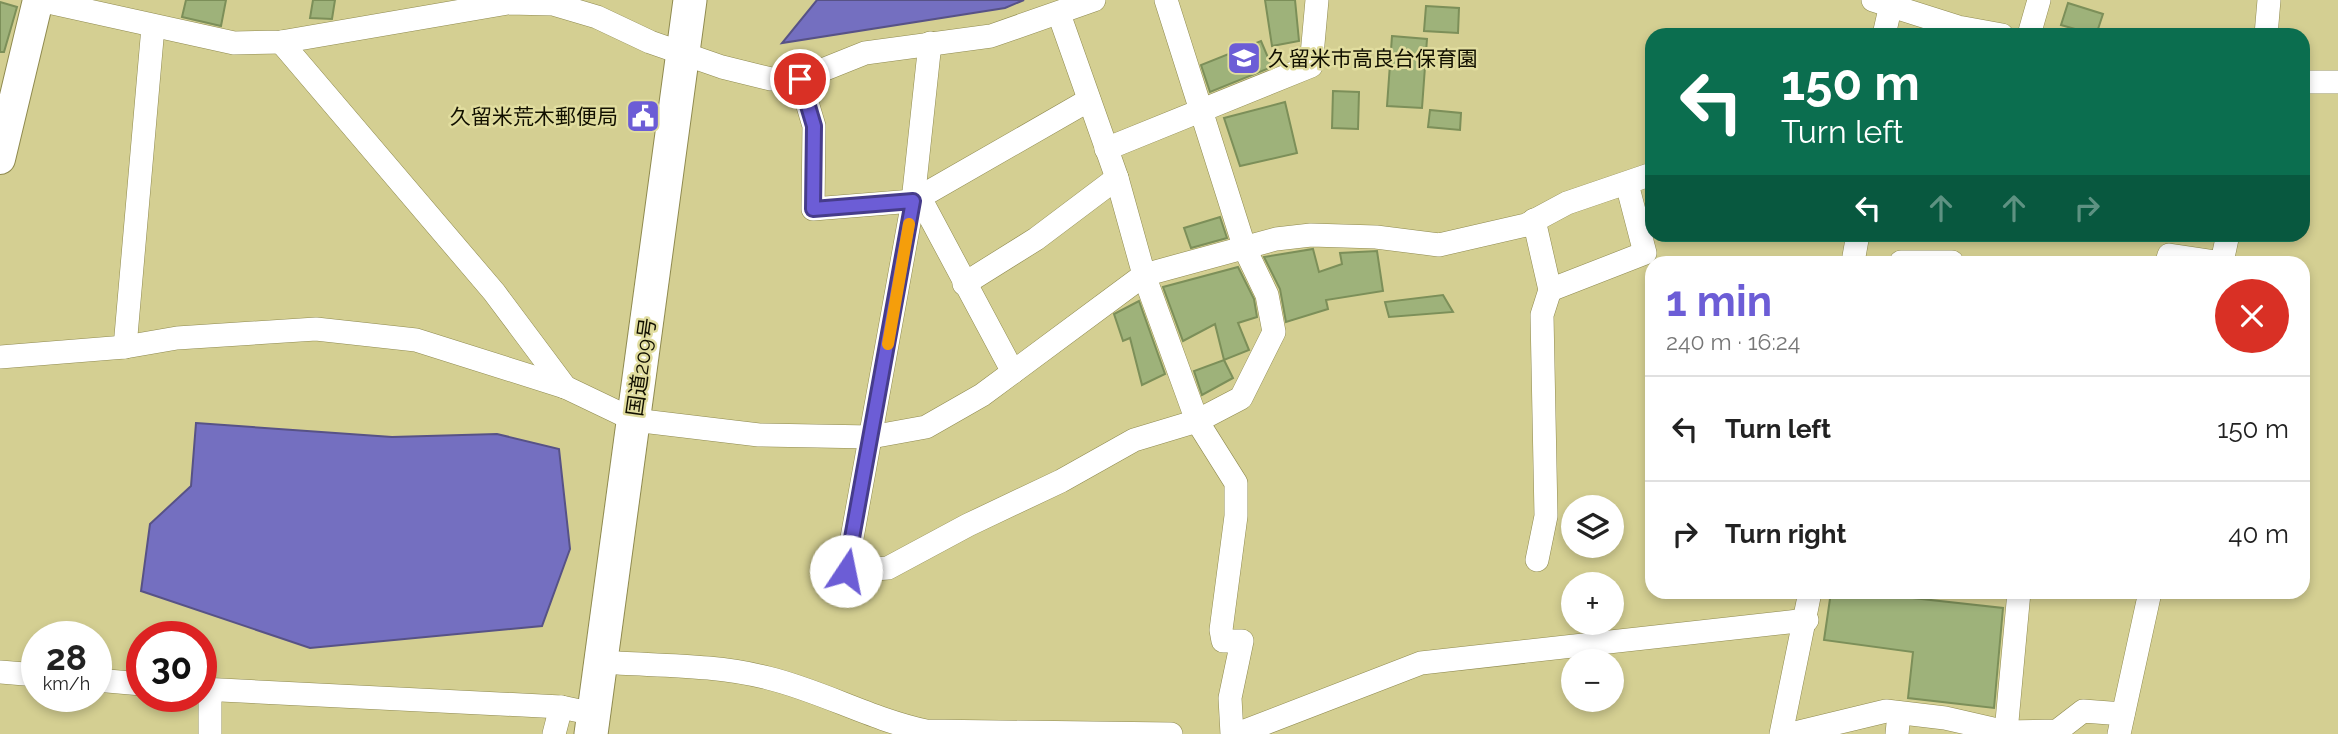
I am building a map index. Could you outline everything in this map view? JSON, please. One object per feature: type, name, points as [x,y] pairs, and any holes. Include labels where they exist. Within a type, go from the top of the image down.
[{"type":"highway","name":"国道209号","points":[[593,724],[690,0]]},
{"type":"main road","points":[[0,159],[38,0]]},
{"type":"street","points":[[38,0],[234,43],[281,42],[508,3],[542,4],[597,17],[650,42],[771,79],[800,79],[865,53],[991,36],[1094,0]]},
{"type":"street","points":[[930,43],[916,200],[846,571],[888,568],[968,525],[1061,481],[1134,440],[1197,421],[1241,398],[1274,332],[1267,295],[1245,248],[1166,0]]},
{"type":"street","points":[[1106,149],[1311,66],[1317,0]]},
{"type":"street","points":[[2031,28],[2039,0]]},
{"type":"street","points":[[2267,28],[2269,0]]},
{"type":"street","points":[[1884,28],[1886,2],[1964,28]]},
{"type":"street","points":[[1059,14],[1117,178],[1144,275],[1197,421],[1236,483],[1237,516],[1221,630],[1223,641],[1242,640],[1230,698],[1235,734],[1421,663],[1807,620]]},
{"type":"street","points":[[125,347],[153,27]]},
{"type":"street","points":[[281,42],[494,292],[565,387]]},
{"type":"street","points":[[800,79],[814,126],[813,209],[916,200],[1089,100]]},
{"type":"street","points":[[2310,82],[2338,82]]},
{"type":"street","points":[[0,356],[125,347],[177,338],[316,329],[416,340],[565,387],[634,420],[759,435],[871,437],[926,427],[1013,372],[1144,275],[1276,239],[1311,234],[1440,245],[1526,225],[1567,203],[1645,177]]},
{"type":"street","points":[[964,284],[1036,239],[1117,178]]},
{"type":"street","points":[[1550,290],[1645,253],[1627,184]]},
{"type":"street","points":[[916,200],[1013,372]]},
{"type":"street","points":[[1534,219],[1550,290],[1542,315],[1546,516],[1536,560]]},
{"type":"street","points":[[1781,734],[1809,599]]},
{"type":"street","points":[[2006,732],[2018,599]]},
{"type":"street","points":[[1791,734],[1886,711],[1898,723],[2006,732],[2057,731],[2083,711],[2121,724],[2148,599]]},
{"type":"street","points":[[601,663],[735,670],[770,678],[893,724],[926,731],[1171,734]]},
{"type":"street","points":[[0,672],[21,674]]},
{"type":"street","points":[[217,690],[561,708],[593,724]]},
{"type":"street","points":[[554,734],[561,708]]},
{"type":"street","points":[[208,712],[210,734]]},
{"type":"shaded area","points":[[817,0],[1024,0],[1005,8],[782,43]]},
{"type":"shaded area","points":[[196,423],[392,437],[497,434],[559,449],[570,549],[542,626],[310,648],[141,591],[150,524],[191,486]]},
{"type":"building","points":[[186,0],[226,0],[221,26],[182,17]]},
{"type":"building","points":[[313,0],[335,0],[332,19],[310,18]]},
{"type":"building","points":[[1265,0],[1295,0],[1299,41],[1272,46]]},
{"type":"building","points":[[0,2],[17,7],[4,52],[0,52]]},
{"type":"building","points":[[2068,3],[2103,14],[2098,28],[2072,28],[2061,25]]},
{"type":"building","points":[[1426,6],[1459,8],[1458,33],[1424,31]]},
{"type":"building","points":[[1392,36],[1427,39],[1422,108],[1387,106]]},
{"type":"building","points":[[1261,41],[1272,67],[1210,92],[1201,65]]},
{"type":"building","points":[[1333,91],[1359,92],[1358,129],[1332,128]]},
{"type":"building","points":[[1285,102],[1297,153],[1240,166],[1224,118]]},
{"type":"building","points":[[1430,110],[1461,113],[1460,130],[1428,127]]},
{"type":"building","points":[[1220,217],[1227,238],[1191,248],[1184,228]]},
{"type":"building","points":[[1313,249],[1319,272],[1342,264],[1340,253],[1377,251],[1383,291],[1326,300],[1328,309],[1286,322],[1280,289],[1264,257]]},
{"type":"building","points":[[1238,267],[1254,299],[1257,317],[1238,323],[1249,350],[1224,360],[1215,324],[1183,341],[1163,287]]},
{"type":"building","points":[[1443,295],[1453,312],[1389,317],[1385,302]]},
{"type":"building","points":[[1139,301],[1165,374],[1142,385],[1130,338],[1123,341],[1114,314]]},
{"type":"building","points":[[1224,360],[1233,378],[1202,395],[1194,371]]},
{"type":"building","points":[[1830,599],[1921,599],[2003,608],[1994,708],[1908,698],[1913,652],[1824,640]]},
{"type":"slow traffic","points":[[888,344],[909,224]]},
{"type":"place","name":"久留米市高良台保育園","points":[[1244,58]]},
{"type":"place","name":"久留米荒木郵便局","points":[[643,116]]},
{"type":"route","points":[[800,79],[814,126],[813,209],[913,201],[846,571]]}]
